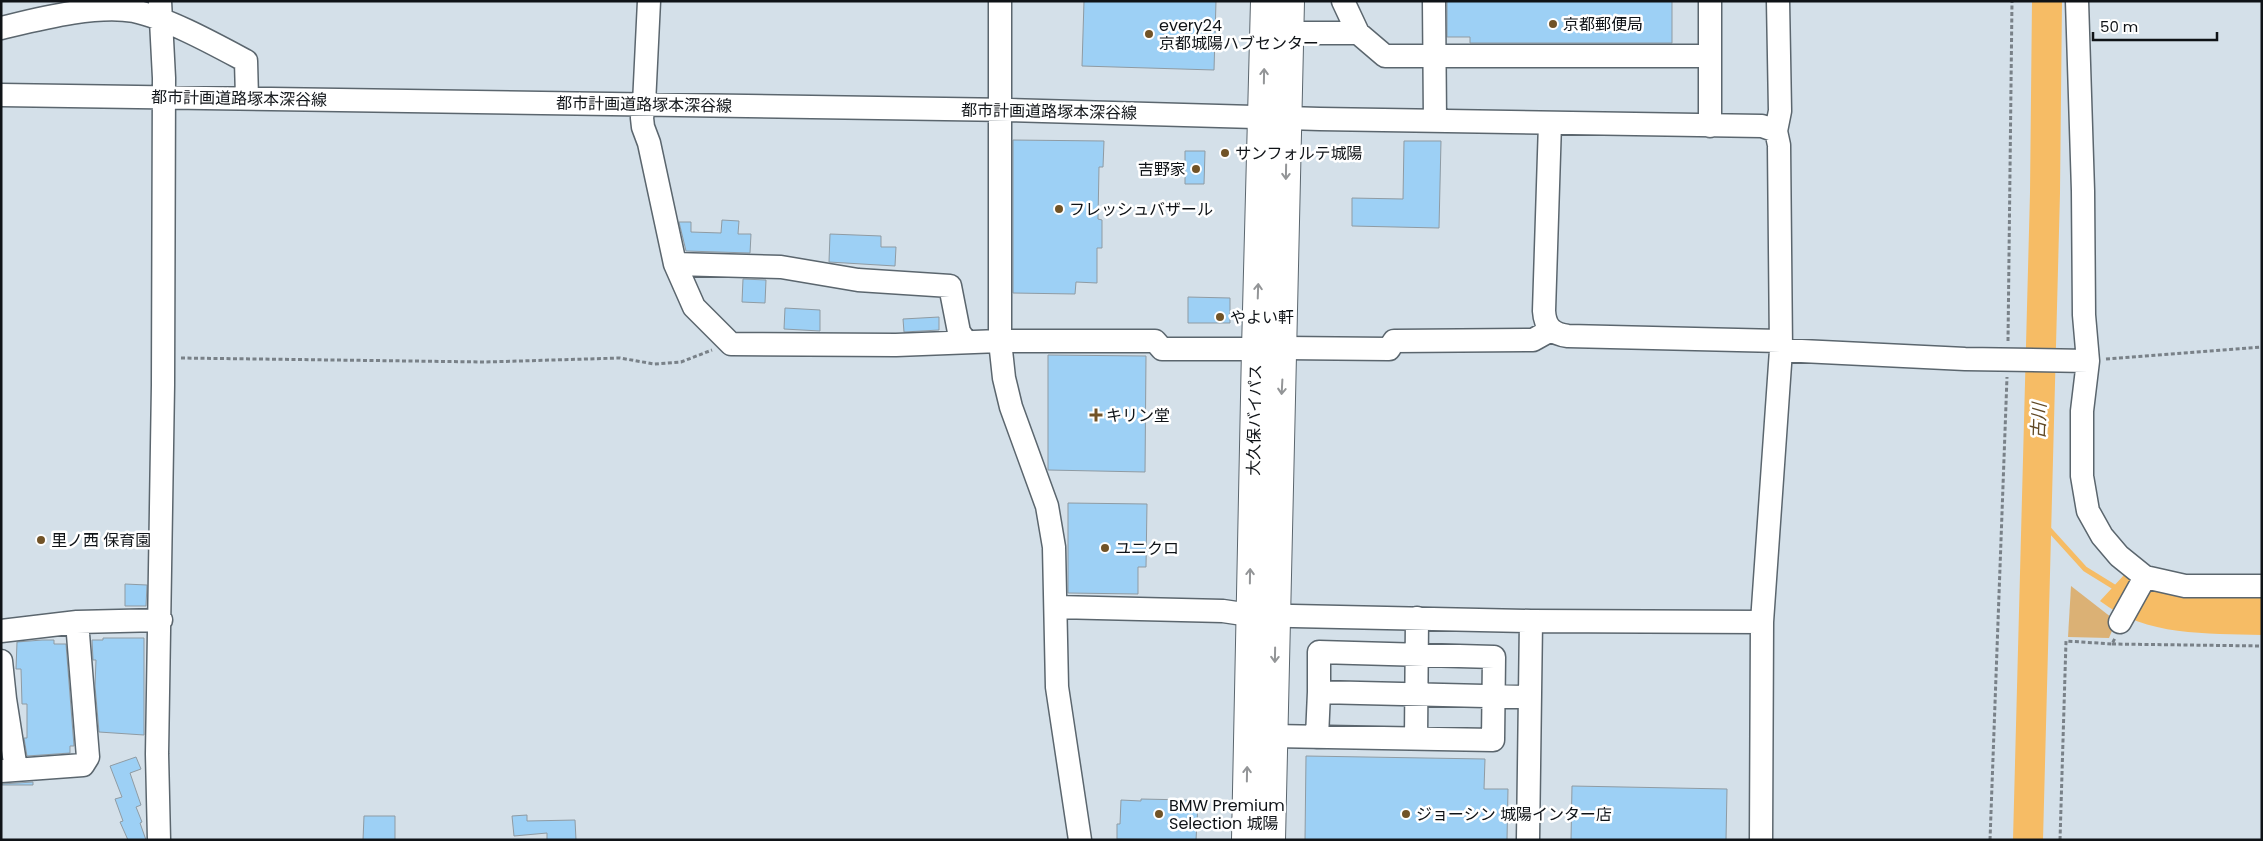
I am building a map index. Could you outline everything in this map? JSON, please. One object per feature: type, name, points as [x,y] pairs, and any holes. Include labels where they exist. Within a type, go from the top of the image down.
[{"type":"highway","name":"大久保バイパス","points":[[1246,840],[1263,615],[1295,345],[1265,1]]},
{"type":"highway","name":"大久保バイパス","points":[[1271,840],[1274,736],[1263,615],[1246,345],[1275,117],[1289,33],[1290,1]]},
{"type":"street","points":[[650,1],[642,118],[643,127],[649,142],[675,264],[694,307],[731,344],[896,345],[1000,341],[1155,341],[1162,349],[1246,345]]},
{"type":"street","points":[[1000,1],[998,110],[1000,341],[1004,378],[1010,407],[1047,506],[1054,547],[1057,687],[1080,840]]},
{"type":"street","points":[[1343,1],[1358,33],[1384,56],[1710,56]]},
{"type":"street","points":[[1434,1],[1435,122]]},
{"type":"street","points":[[1710,1],[1710,126]]},
{"type":"street","points":[[1761,840],[1762,622],[1780,346],[1778,145],[1776,131],[1780,111],[1778,1]]},
{"type":"street","points":[[2077,1],[2083,191],[2084,315],[2088,361],[2082,412],[2082,476],[2088,511],[2102,536],[2119,556],[2145,577],[2185,586],[2262,586]]},
{"type":"street","points":[[1,28],[48,17],[110,9],[159,11],[246,61],[247,98]]},
{"type":"street","points":[[159,11],[163,97],[159,840]]},
{"type":"street","points":[[1289,33],[1358,33]]},
{"type":"street","name":"都市計画道路塚本深谷線","points":[[1,95],[998,110],[1435,122],[1762,126],[1776,131]]},
{"type":"street","points":[[1550,123],[1544,311],[1545,320],[1550,330],[1558,335],[2008,360],[2088,361]]},
{"type":"street","points":[[675,264],[782,267],[858,280],[950,286],[959,332],[966,342]]},
{"type":"street","points":[[1295,345],[1389,349],[1394,341],[1532,340],[1550,330]]},
{"type":"street","points":[[2120,622],[2145,577]]},
{"type":"street","points":[[1056,607],[1263,615],[1531,621],[1762,622]]},
{"type":"street","points":[[1416,738],[1417,618]]},
{"type":"street","points":[[1,631],[77,622],[161,620]]},
{"type":"street","points":[[1528,840],[1531,621]]},
{"type":"street","points":[[1,661],[9,770],[83,765],[88,757],[77,622]]},
{"type":"street","points":[[1274,736],[1317,737],[1416,738],[1493,740],[1494,657],[1319,652],[1317,737]]},
{"type":"street","points":[[1319,692],[1530,697]]},
{"type":"path","points":[[1990,840],[2008,360],[2012,1]]},
{"type":"path","points":[[163,358],[486,362],[620,358],[654,364],[681,362],[731,344]]},
{"type":"path","points":[[2088,361],[2262,347]]},
{"type":"path","points":[[2112,644],[2120,622]]},
{"type":"path","points":[[2060,840],[2066,641],[2112,644],[2262,646]]},
{"type":"shaded area","points":[[2124,575],[2158,589],[2262,596],[2262,635],[2178,631],[2137,621],[2118,613],[2100,601]]},
{"type":"shaded area","points":[[2071,586],[2116,621],[2109,638],[2068,637]]},
{"type":"building","name":"every24 京都城陽ハブセンター","points":[[1084,1],[1216,1],[1214,70],[1082,66]]},
{"type":"building","name":"京都郵便局","points":[[1447,1],[1672,1],[1672,43],[1470,43],[1470,37],[1447,37]]},
{"type":"building","points":[[1013,140],[1104,141],[1103,167],[1099,167],[1098,219],[1102,220],[1102,248],[1097,248],[1097,283],[1076,282],[1075,294],[1013,293]]},
{"type":"building","points":[[1404,141],[1441,141],[1439,228],[1352,226],[1352,198],[1403,199]]},
{"type":"building","points":[[1185,151],[1205,151],[1204,184],[1185,184]]},
{"type":"building","points":[[722,220],[739,221],[738,234],[751,234],[750,253],[686,251],[679,222],[691,222],[691,232],[721,233]]},
{"type":"building","points":[[830,234],[881,236],[881,247],[896,247],[895,266],[829,262]]},
{"type":"building","points":[[743,279],[766,280],[765,303],[742,302]]},
{"type":"building","points":[[1188,297],[1230,298],[1230,323],[1188,323]]},
{"type":"building","points":[[785,308],[820,310],[820,331],[784,329]]},
{"type":"building","points":[[939,317],[939,330],[904,332],[903,319]]},
{"type":"building","points":[[1048,355],[1146,356],[1145,472],[1048,470]]},
{"type":"building","points":[[1068,503],[1147,504],[1146,567],[1138,567],[1138,594],[1068,593]]},
{"type":"building","points":[[125,584],[147,585],[146,606],[125,606]]},
{"type":"building","points":[[103,638],[144,638],[144,735],[99,732],[95,686],[96,660],[93,660],[92,640],[103,640]]},
{"type":"building","points":[[54,640],[54,644],[66,644],[74,746],[70,746],[70,753],[27,756],[24,738],[27,738],[27,704],[22,704],[21,669],[16,669],[17,642]]},
{"type":"building","name":"ジョーシン 城陽インター店","points":[[1306,756],[1485,759],[1484,789],[1508,789],[1507,840],[1305,840]]},
{"type":"building","points":[[136,757],[141,769],[130,773],[141,805],[136,807],[146,840],[128,840],[120,822],[123,821],[115,799],[122,797],[110,766]]},
{"type":"building","points":[[33,782],[33,785],[2,785],[2,784]]},
{"type":"building","points":[[1572,786],[1727,789],[1726,840],[1571,840]]},
{"type":"building","name":"BMW Premium Selection 城陽","points":[[1141,799],[1187,800],[1187,803],[1198,804],[1196,840],[1117,839],[1117,824],[1120,824],[1121,800],[1141,801]]},
{"type":"building","points":[[527,815],[527,821],[575,820],[576,840],[547,840],[547,833],[514,836],[512,816]]},
{"type":"building","points":[[364,816],[395,816],[395,840],[363,840]]},
{"type":"waterway","name":"古川","points":[[2028,840],[2045,193],[2047,1]]},
{"type":"waterway","points":[[2037,516],[2085,569],[2119,590]]},
{"type":"place","name":"京都郵便局","points":[[1553,24]]},
{"type":"place","name":"every24 京都城陽ハブセンター","points":[[1149,34]]},
{"type":"place","name":"サンフォルテ城陽","points":[[1225,153]]},
{"type":"place","name":"吉野家","points":[[1196,169]]},
{"type":"place","name":"フレッシュバザール","points":[[1059,209]]},
{"type":"place","name":"やよい軒","points":[[1220,317]]},
{"type":"place","name":"キリン堂","points":[[1096,415]]},
{"type":"place","name":"里ノ西 保育園","points":[[41,540]]},
{"type":"place","name":"ユニクロ","points":[[1105,548]]},
{"type":"place","name":"BMW Premium Selection 城陽","points":[[1159,814]]},
{"type":"place","name":"ジョーシン 城陽インター店","points":[[1406,814]]}]
